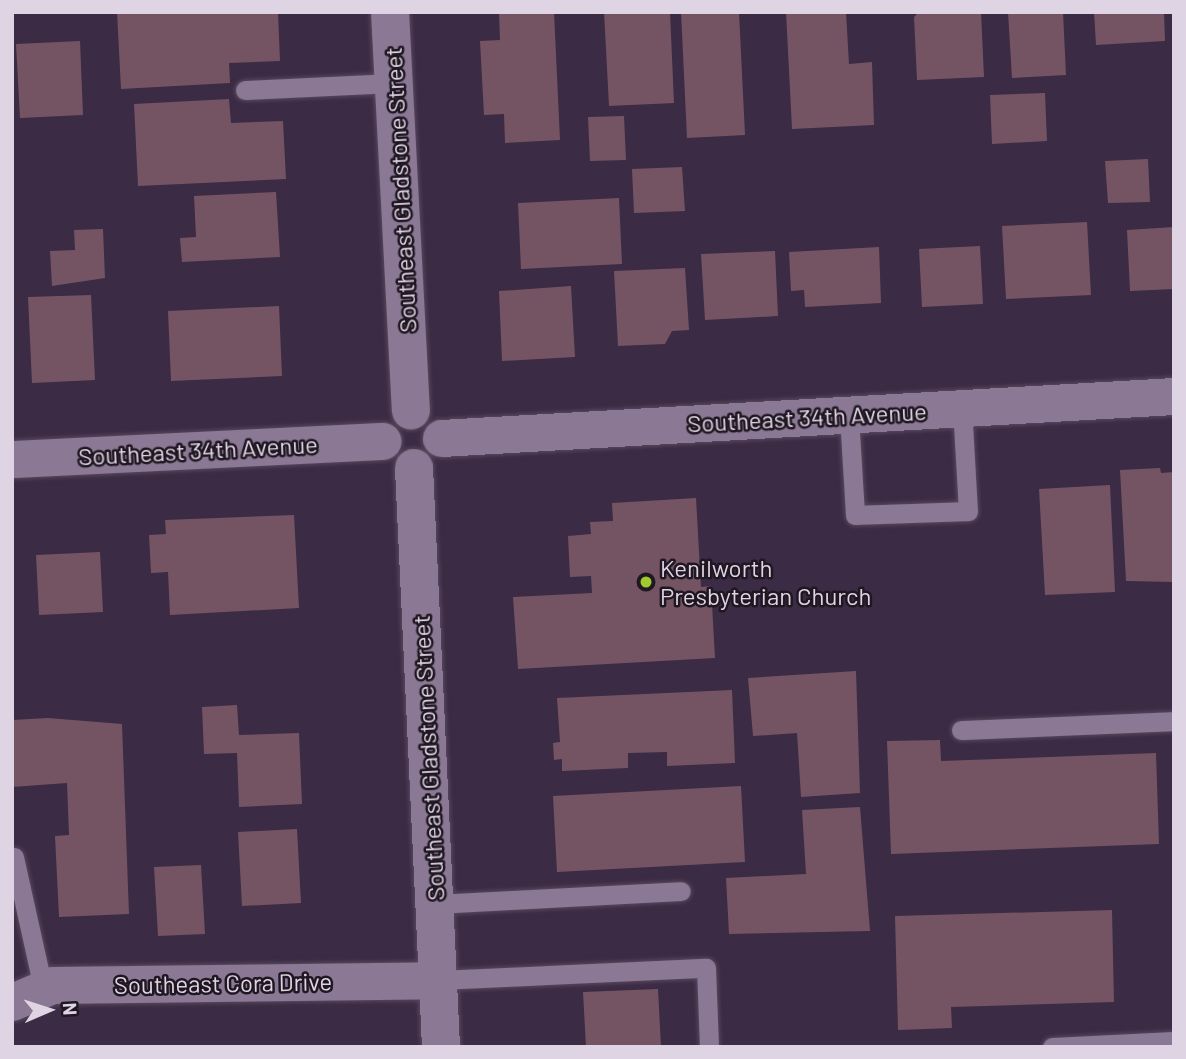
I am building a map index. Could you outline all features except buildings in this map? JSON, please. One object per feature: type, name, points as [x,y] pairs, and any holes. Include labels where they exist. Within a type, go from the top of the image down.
[{"type":"street","name":"Southeast Gladstone Street","points":[[390,12],[411,410]]},
{"type":"street","name":"Southeast 34th Avenue","points":[[441,438],[1174,396]]},
{"type":"street","points":[[411,410],[428,415],[441,438],[434,458],[414,468],[393,462],[383,441],[391,420],[411,410]]},
{"type":"street","name":"Southeast 34th Avenue","points":[[12,459],[383,441]]},
{"type":"street","name":"Southeast Gladstone Street","points":[[414,468],[441,1047]]},
{"type":"street","name":"Southeast Cora Drive","points":[[28,995],[438,980]]},
{"type":"lane","points":[[245,90],[394,83]]},
{"type":"lane","points":[[849,416],[855,515],[968,511],[962,408]]},
{"type":"lane","points":[[961,730],[1174,721]]},
{"type":"lane","points":[[14,857],[28,995]]},
{"type":"lane","points":[[435,904],[681,891]]},
{"type":"lane","points":[[438,980],[706,968],[709,1047]]},
{"type":"lane","points":[[1052,1047],[1174,1041]]},
{"type":"place","name":"Kenilworth Presbyterian Church","points":[[646,582]]}]
